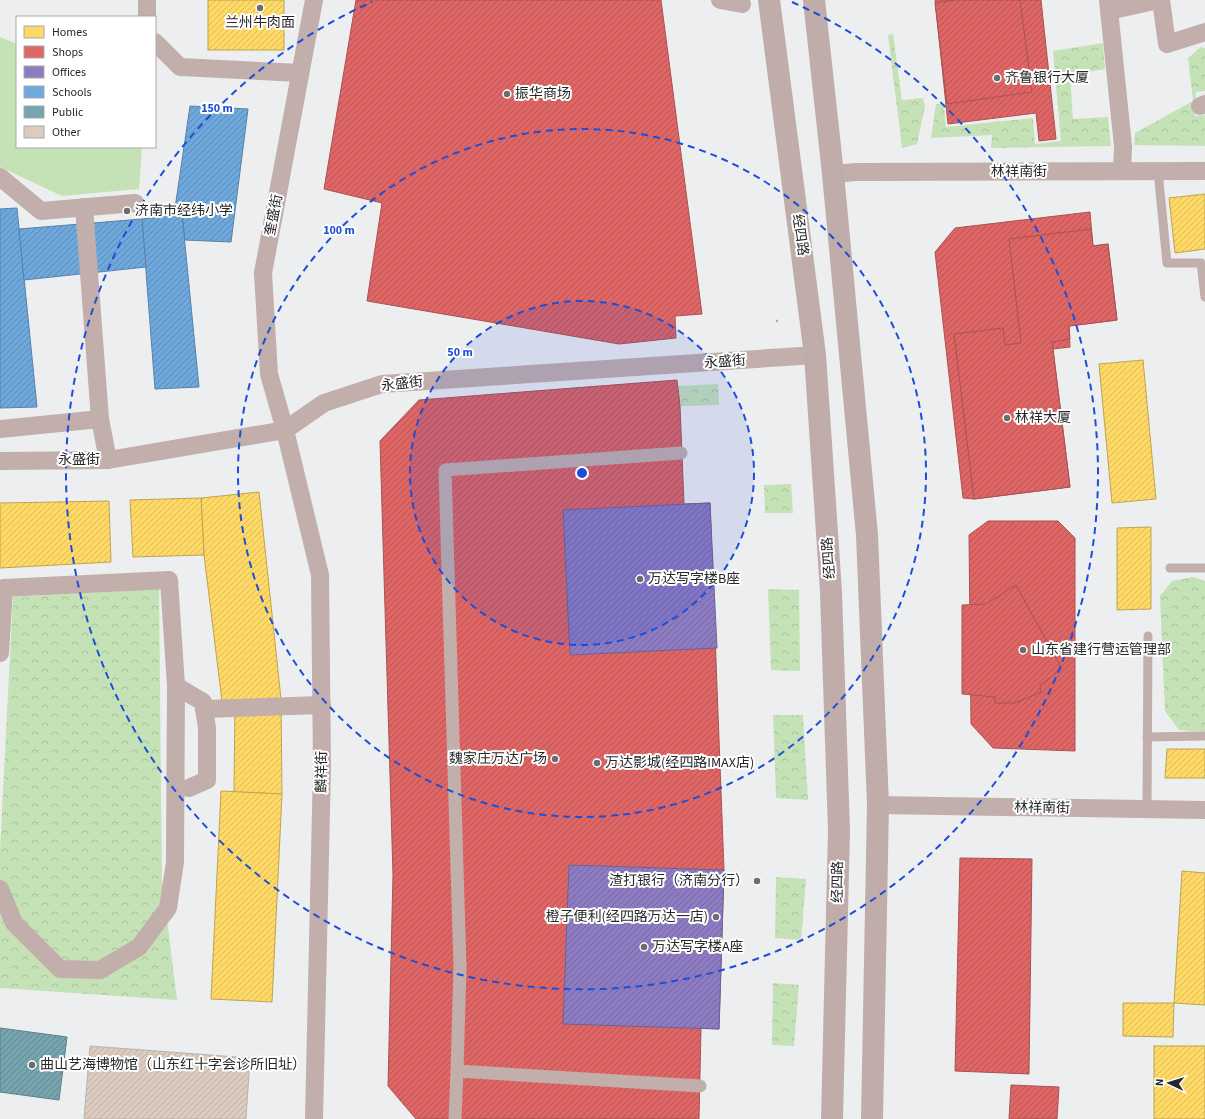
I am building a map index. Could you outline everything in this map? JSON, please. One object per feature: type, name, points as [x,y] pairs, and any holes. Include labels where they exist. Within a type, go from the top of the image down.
[{"type":"main road","name":"经四路","points":[[769,0],[815,355],[831,592],[839,831],[832,1119]]},
{"type":"main road","points":[[814,0],[833,174],[867,535],[878,805],[872,1119]]},
{"type":"street","points":[[147,0],[147,16]]},
{"type":"street","name":"奎盛街","points":[[285,430],[269,374],[263,274],[314,0]]},
{"type":"street","points":[[720,0],[742,4]]},
{"type":"street","points":[[1122,171],[1123,146],[1108,6],[1160,0],[1168,44],[1205,32]]},
{"type":"street","points":[[156,43],[180,67],[300,73]]},
{"type":"street","name":"林祥南街","points":[[833,174],[856,172],[1205,171]]},
{"type":"street","points":[[0,177],[41,211],[136,203]]},
{"type":"street","points":[[84,207],[100,419],[108,460]]},
{"type":"street","name":"永盛街","points":[[0,461],[108,460],[285,430],[324,403],[382,384],[815,355]]},
{"type":"street","points":[[0,429],[100,419]]},
{"type":"street","name":"麟祥街","points":[[285,430],[320,575],[322,766],[314,1119]]},
{"type":"street","points":[[455,1119],[460,967],[445,470],[682,453]]},
{"type":"street","points":[[0,653],[4,588],[169,580],[176,686],[175,862],[168,908],[139,947],[100,970],[60,969],[14,923],[0,889]]},
{"type":"street","points":[[176,686],[203,702],[208,728],[207,780],[189,788]]},
{"type":"street","points":[[204,708],[322,705]]},
{"type":"street","name":"林祥南街","points":[[878,805],[1205,810]]},
{"type":"street","points":[[457,1071],[700,1086]]},
{"type":"lane","points":[[1158,171],[1168,263],[1201,263],[1205,297]]},
{"type":"lane","points":[[1170,568],[1205,568]]},
{"type":"lane","points":[[1147,810],[1148,636]]},
{"type":"lane","points":[[1147,737],[1205,736]]},
{"type":"green space","points":[[893,34],[902,100],[923,98],[925,106],[917,144],[902,148],[888,35]]},
{"type":"green space","points":[[0,37],[16,44],[16,148],[142,148],[139,189],[62,196],[0,167]]},
{"type":"green space","points":[[1103,43],[1105,69],[1070,75],[1073,119],[1108,117],[1111,146],[991,148],[992,135],[931,138],[936,104],[947,104],[944,107],[946,127],[1033,118],[1035,144],[1061,141],[1053,51]]},
{"type":"green space","points":[[1201,47],[1205,48],[1205,91],[1196,92],[1195,116],[1205,115],[1205,146],[1134,145],[1135,133],[1193,101],[1188,58]]},
{"type":"green space","points":[[718,384],[719,405],[680,406],[677,386]]},
{"type":"green space","points":[[791,484],[793,513],[765,513],[764,485]]},
{"type":"green space","points":[[1193,577],[1205,581],[1205,731],[1202,732],[1179,730],[1165,711],[1160,596],[1172,581]]},
{"type":"green space","points":[[159,589],[162,880],[177,1000],[0,988],[0,851],[13,597]]},
{"type":"green space","points":[[768,589],[799,590],[800,671],[771,670]]},
{"type":"green space","points":[[773,715],[803,715],[808,800],[776,798]]},
{"type":"green space","points":[[776,877],[806,879],[801,940],[775,938]]},
{"type":"green space","points":[[773,983],[799,985],[794,1046],[772,1045]]},
{"type":"building: Homes","points":[[208,0],[284,0],[284,50],[208,50]]},
{"type":"building: Homes","points":[[1205,194],[1205,249],[1175,253],[1169,198]]},
{"type":"building: Homes","points":[[1143,360],[1156,499],[1112,503],[1099,364]]},
{"type":"building: Homes","points":[[259,492],[281,699],[222,701],[204,555],[201,498]]},
{"type":"building: Homes","points":[[201,498],[204,555],[133,557],[130,500]]},
{"type":"building: Homes","points":[[109,501],[111,562],[0,568],[0,503]]},
{"type":"building: Homes","points":[[1151,527],[1151,609],[1117,610],[1117,528]]},
{"type":"building: Homes","points":[[281,699],[282,794],[234,792],[235,701]]},
{"type":"building: Homes","points":[[1167,749],[1205,749],[1205,778],[1165,778]]},
{"type":"building: Homes","points":[[221,791],[282,794],[272,1002],[211,999]]},
{"type":"building: Homes","points":[[1182,871],[1205,873],[1205,1005],[1174,1003]]},
{"type":"building: Homes","points":[[1123,1003],[1174,1003],[1173,1037],[1123,1036]]},
{"type":"building: Homes","points":[[1154,1046],[1205,1046],[1205,1119],[1154,1119]]},
{"type":"building: Shops","name":"振华商场","points":[[356,0],[661,0],[702,314],[675,316],[676,338],[619,344],[367,301],[382,203],[324,189]]},
{"type":"building: Shops","name":"齐鲁银行大厦","points":[[935,0],[1041,0],[1056,139],[1039,141],[1036,113],[948,124]]},
{"type":"building: Shops","name":"齐鲁银行大厦","points":[[955,0],[1020,0],[1032,92],[947,104],[935,3]]},
{"type":"building: Shops","name":"林祥大厦","points":[[1090,212],[1093,246],[1108,244],[1117,320],[1069,326],[1070,347],[1053,349],[1070,487],[974,499],[963,498],[935,252],[955,228]]},
{"type":"building: Shops","name":"林祥大厦","points":[[1091,229],[1093,246],[1108,244],[1117,320],[1069,326],[1070,339],[1052,342],[1070,487],[974,499],[954,334],[1003,328],[1005,345],[1021,343],[1009,239]]},
{"type":"building: Shops","name":"魏家庄万达广场","points":[[677,380],[680,406],[684,504],[710,503],[724,870],[719,1029],[701,1028],[699,1119],[416,1119],[388,1086],[393,875],[380,441],[419,400]]},
{"type":"building: Shops","name":"山东省建行营运管理部","points":[[988,521],[1058,521],[1075,538],[1075,751],[993,748],[971,724],[969,535]]},
{"type":"building: Shops","points":[[1016,585],[1062,669],[1040,685],[1041,692],[1015,703],[995,703],[995,697],[962,694],[962,605],[986,604]]},
{"type":"building: Shops","points":[[960,858],[1032,859],[1029,1074],[955,1071]]},
{"type":"building: Shops","points":[[1011,1085],[1059,1087],[1057,1119],[1009,1119]]},
{"type":"building: Offices","name":"万达写字楼B座","points":[[710,503],[717,648],[570,655],[563,510]]},
{"type":"building: Offices","name":"万达写字楼A座","points":[[569,865],[724,870],[719,1029],[563,1024]]},
{"type":"building: Schools","points":[[190,106],[248,109],[231,242],[185,240],[182,214],[174,215]]},
{"type":"building: Schools","points":[[17,208],[37,407],[0,408],[0,209]]},
{"type":"building: Schools","points":[[182,214],[199,387],[155,389],[142,219]]},
{"type":"building: Schools","points":[[142,219],[146,267],[24,280],[19,229]]},
{"type":"building: Public","name":"曲山艺海博物馆（山东红十字会诊所旧址）","points":[[0,1028],[67,1037],[59,1100],[0,1092]]},
{"type":"building: Other","points":[[90,1046],[250,1058],[246,1119],[84,1119]]},
{"type":"place","name":"兰州牛肉面","points":[[260,8]]},
{"type":"place","name":"齐鲁银行大厦","points":[[997,78]]},
{"type":"place","name":"振华商场","points":[[507,94]]},
{"type":"place","name":"济南市经纬小学","points":[[127,211]]},
{"type":"place","name":"林祥大厦","points":[[1007,418]]},
{"type":"place","name":"万达写字楼B座","points":[[640,579]]},
{"type":"place","name":"山东省建行营运管理部","points":[[1023,650]]},
{"type":"place","name":"魏家庄万达广场","points":[[555,759]]},
{"type":"place","name":"万达影城(经四路IMAX店)","points":[[597,763]]},
{"type":"place","name":"渣打银行（济南分行）","points":[[757,881]]},
{"type":"place","name":"橙子便利(经四路万达一店)","points":[[716,917]]},
{"type":"place","name":"万达写字楼A座","points":[[644,947]]},
{"type":"place","name":"曲山艺海博物馆（山东红十字会诊所旧址）","points":[[32,1065]]}]
